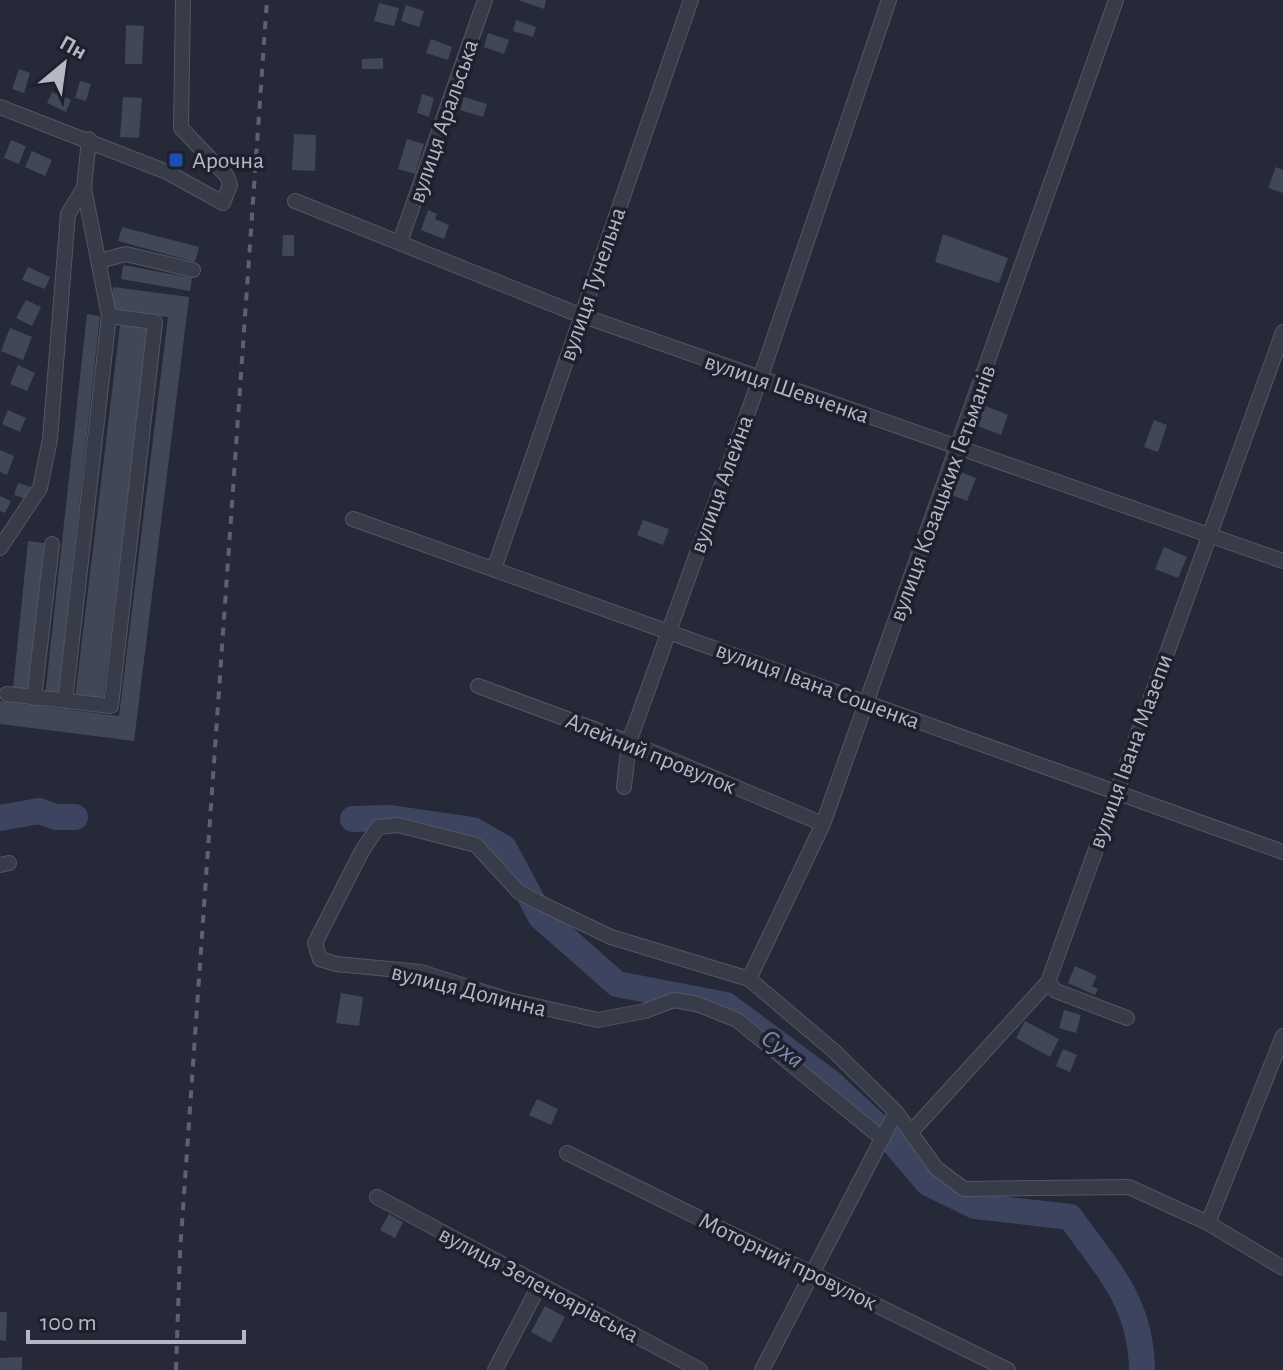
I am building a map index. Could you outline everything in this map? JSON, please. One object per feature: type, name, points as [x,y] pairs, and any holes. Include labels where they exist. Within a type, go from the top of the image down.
[{"type":"street","points":[[0,107],[89,139],[167,172],[223,203],[230,185],[227,176],[181,128],[183,0]]},
{"type":"street","name":"вулиця Аральська","points":[[400,242],[485,0]]},
{"type":"street","name":"вулиця Тунельна","points":[[494,569],[691,0]]},
{"type":"street","name":"вулиця Алейна","points":[[624,787],[629,742],[760,379],[889,0]]},
{"type":"street","name":"вулиця Козацьких Гетьманів","points":[[749,979],[823,824],[1116,0]]},
{"type":"street","points":[[65,701],[109,316],[84,188],[89,139]]},
{"type":"street","points":[[0,548],[40,488],[50,439],[68,214],[84,188]]},
{"type":"street","name":"вулиця Шевченка","points":[[295,201],[581,315],[1283,561]]},
{"type":"street","points":[[99,261],[126,254],[193,270]]},
{"type":"street","points":[[7,694],[111,706],[155,322],[109,316]]},
{"type":"street","name":"вулиця Івана Мазепи","points":[[912,1131],[1048,982],[1283,332]]},
{"type":"street","name":"вулиця Івана Сошенка","points":[[353,519],[1283,852]]},
{"type":"street","points":[[34,698],[52,544]]},
{"type":"street","name":"Алейний провулок","points":[[478,686],[629,742],[823,824]]},
{"type":"street","name":"вулиця Долинна","points":[[749,979],[611,937],[519,892],[476,845],[398,825],[378,827],[315,943],[320,959],[336,964],[421,972],[568,1015],[598,1020],[645,1011],[674,1000],[697,1004],[737,1020],[883,1139]]},
{"type":"street","points":[[749,979],[834,1051],[912,1131],[936,1168],[964,1189],[1129,1187],[1208,1223],[1283,1268]]},
{"type":"street","points":[[1048,982],[1056,991],[1127,1018]]},
{"type":"street","points":[[1208,1223],[1283,1036]]},
{"type":"street","points":[[762,1370],[894,1114]]},
{"type":"street","name":"Моторний провулок","points":[[567,1153],[1008,1370]]},
{"type":"street","name":"вулиця Зеленоярівська","points":[[377,1197],[700,1370]]},
{"type":"street","points":[[495,1370],[540,1284]]},
{"type":"building","points":[[518,0],[546,0],[544,9]]},
{"type":"building","points":[[379,3],[399,8],[394,26],[374,21]]},
{"type":"building","points":[[406,5],[424,11],[419,27],[401,21]]},
{"type":"building","points":[[516,20],[536,27],[533,37],[513,31]]},
{"type":"building","points":[[126,25],[144,26],[142,64],[125,64]]},
{"type":"building","points":[[488,33],[509,40],[504,54],[484,47]]},
{"type":"building","points":[[431,39],[452,47],[448,60],[426,53]]},
{"type":"building","points":[[383,58],[383,69],[362,69],[362,59]]},
{"type":"building","points":[[19,69],[30,73],[24,93],[12,89]]},
{"type":"building","points":[[80,81],[91,84],[86,101],[75,98]]},
{"type":"building","points":[[52,92],[71,100],[66,112],[47,103]]},
{"type":"building","points":[[422,94],[434,98],[429,117],[417,113]]},
{"type":"building","points":[[123,97],[142,98],[139,138],[120,137]]},
{"type":"building","points":[[464,97],[487,104],[483,117],[460,110]]},
{"type":"building","points":[[294,134],[316,135],[315,171],[292,170]]},
{"type":"building","points":[[407,139],[424,144],[415,174],[398,169]]},
{"type":"building","points":[[11,140],[26,146],[19,164],[4,158]]},
{"type":"building","points":[[32,151],[52,160],[45,176],[25,167]]},
{"type":"building","points":[[1276,167],[1283,170],[1283,193],[1268,188]]},
{"type":"building","points":[[428,210],[437,214],[435,219],[449,225],[444,239],[421,230]]},
{"type":"building","points":[[122,227],[199,247],[195,262],[118,241]]},
{"type":"building","points":[[943,234],[1008,258],[999,283],[935,262]]},
{"type":"building","points":[[283,235],[294,235],[294,256],[282,256]]},
{"type":"building","points":[[123,265],[192,278],[190,291],[121,279]]},
{"type":"building","points":[[28,267],[50,277],[45,289],[22,280]]},
{"type":"building","points":[[113,287],[189,297],[134,741],[0,724],[0,701],[119,716],[168,317],[110,310]]},
{"type":"building","points":[[26,300],[41,307],[32,326],[16,318]]},
{"type":"building","points":[[87,314],[100,316],[58,697],[45,696]]},
{"type":"building","points":[[120,325],[148,328],[103,701],[75,698]]},
{"type":"building","points":[[10,328],[32,337],[23,360],[1,351]]},
{"type":"building","points":[[18,365],[35,373],[27,391],[10,384]]},
{"type":"building","points":[[983,405],[1008,415],[1001,435],[975,425]]},
{"type":"building","points":[[8,410],[26,418],[20,432],[2,424]]},
{"type":"building","points":[[1154,420],[1167,425],[1158,452],[1144,447]]},
{"type":"building","points":[[0,450],[14,456],[7,475],[0,472]]},
{"type":"building","points":[[961,472],[976,478],[967,501],[952,495]]},
{"type":"building","points":[[18,483],[31,487],[27,499],[14,495]]},
{"type":"building","points":[[0,496],[11,501],[5,513],[0,511]]},
{"type":"building","points":[[643,520],[669,529],[663,545],[637,535]]},
{"type":"building","points":[[28,541],[44,543],[29,690],[13,688]]},
{"type":"building","points":[[1164,547],[1187,557],[1178,578],[1155,569]]},
{"type":"building","points":[[1075,966],[1097,976],[1092,986],[1098,989],[1095,995],[1068,983]]},
{"type":"building","points":[[341,993],[363,997],[359,1026],[336,1023]]},
{"type":"building","points":[[1064,1010],[1081,1015],[1076,1033],[1059,1028]]},
{"type":"building","points":[[1025,1021],[1059,1039],[1050,1057],[1016,1038]]},
{"type":"building","points":[[1063,1049],[1077,1055],[1070,1072],[1056,1066]]},
{"type":"building","points":[[537,1099],[558,1109],[551,1125],[529,1115]]},
{"type":"building","points":[[389,1214],[403,1222],[395,1238],[380,1230]]},
{"type":"building","points":[[545,1306],[565,1317],[551,1343],[531,1332]]},
{"type":"building","points":[[0,1312],[7,1312],[6,1341],[0,1340]]},
{"type":"building","points":[[22,1357],[22,1370],[0,1370],[0,1358]]},
{"type":"waterway","name":"Суха","points":[[0,818],[39,811],[56,817],[75,817]]},
{"type":"waterway","name":"Суха","points":[[353,819],[391,818],[473,830],[504,848],[541,917],[617,984],[726,1005],[831,1083],[888,1136],[928,1183],[975,1206],[1070,1217],[1109,1271],[1129,1306],[1136,1325],[1142,1370]]},
{"type":"railway","points":[[176,1370],[180,1252],[267,0]]},
{"type":"place","name":"Арочна","points":[[176,160]]}]
